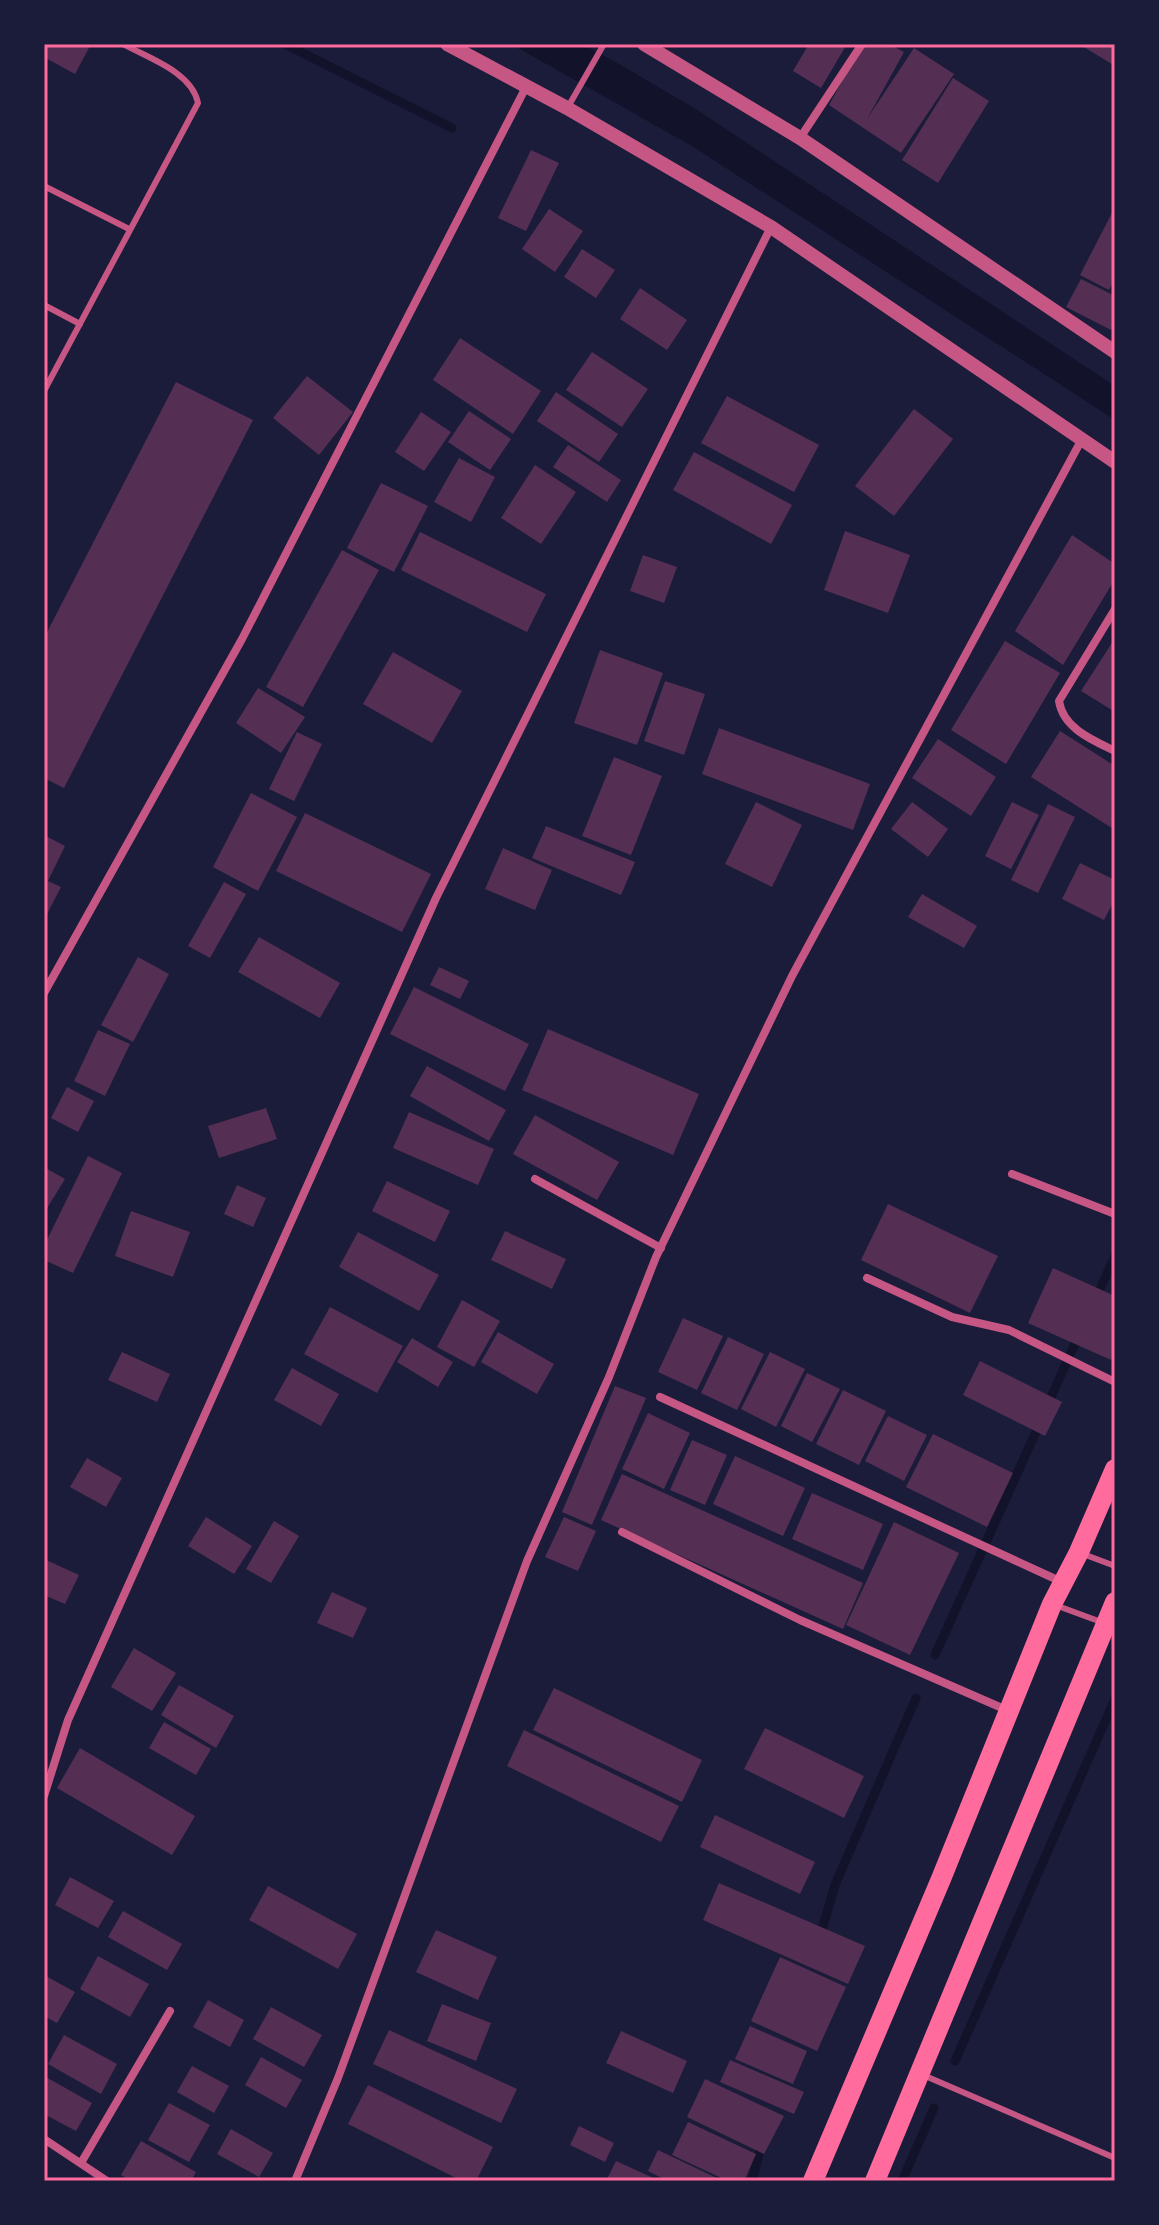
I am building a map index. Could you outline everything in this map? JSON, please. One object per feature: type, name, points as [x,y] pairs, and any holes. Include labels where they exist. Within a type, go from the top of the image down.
[{"type":"main road","points":[[813,2181],[1052,1604],[1079,1552],[1115,1469]]},
{"type":"main road","points":[[875,2181],[1110,1625],[1115,1602]]},
{"type":"street","points":[[447,44],[567,108],[771,227],[1115,462]]},
{"type":"street","points":[[644,44],[800,138],[1115,352]]},
{"type":"street","points":[[800,138],[862,44]]},
{"type":"street","points":[[44,993],[256,612],[526,87]]},
{"type":"street","points":[[44,1796],[68,1720],[430,912],[771,227]]},
{"type":"street","points":[[295,2181],[338,2078],[527,1561],[609,1377],[661,1248],[792,976],[1082,439]]},
{"type":"street","points":[[1115,609],[1059,701],[1061,713],[1069,725],[1115,751]]},
{"type":"street","points":[[1012,1174],[1115,1214]]},
{"type":"street","points":[[535,1179],[661,1248]]},
{"type":"street","points":[[867,1278],[952,1317],[1009,1330],[1115,1382]]},
{"type":"street","points":[[660,1397],[1063,1583]]},
{"type":"street","points":[[622,1532],[800,1620],[1009,1711]]},
{"type":"street","points":[[81,2163],[170,2011]]},
{"type":"street","points":[[44,2139],[107,2181]]},
{"type":"lane","points":[[44,391],[198,103],[193,87],[184,78],[123,44]]},
{"type":"lane","points":[[567,108],[604,44]]},
{"type":"lane","points":[[44,186],[129,229]]},
{"type":"lane","points":[[44,305],[80,324]]},
{"type":"lane","points":[[1079,1552],[1115,1566]]},
{"type":"lane","points":[[1052,1604],[1110,1625]]},
{"type":"lane","points":[[920,2074],[1115,2158]]},
{"type":"shaded area","points":[[511,44],[582,44],[694,108],[1115,386],[1115,420],[692,146]]},
{"type":"building","points":[[48,44],[91,44],[75,74],[44,57]]},
{"type":"building","points":[[809,44],[847,44],[821,88],[793,71]]},
{"type":"building","points":[[863,44],[889,44],[904,52],[867,119],[914,48],[954,74],[901,153],[829,105]]},
{"type":"building","points":[[1079,44],[1115,44],[1115,66]]},
{"type":"building","points":[[953,78],[989,101],[938,183],[902,160]]},
{"type":"building","points":[[531,150],[559,163],[526,231],[498,218]]},
{"type":"building","points":[[1115,207],[1115,278],[1109,290],[1080,275]]},
{"type":"building","points":[[549,209],[583,231],[555,272],[522,249]]},
{"type":"building","points":[[582,249],[615,270],[596,298],[564,277]]},
{"type":"building","points":[[1081,279],[1115,296],[1115,322],[1111,330],[1066,307]]},
{"type":"building","points":[[640,288],[687,320],[667,350],[620,319]]},
{"type":"building","points":[[460,338],[541,391],[513,434],[433,380]]},
{"type":"building","points":[[592,352],[648,389],[622,427],[566,390]]},
{"type":"building","points":[[307,376],[353,412],[319,455],[273,418]]},
{"type":"building","points":[[176,382],[253,420],[64,788],[44,778],[44,638]]},
{"type":"building","points":[[556,392],[618,434],[599,462],[537,421]]},
{"type":"building","points":[[727,396],[819,445],[794,492],[701,443]]},
{"type":"building","points":[[914,409],[953,439],[894,516],[855,486]]},
{"type":"building","points":[[469,411],[511,439],[490,470],[448,442]]},
{"type":"building","points":[[421,412],[451,432],[424,471],[395,452]]},
{"type":"building","points":[[568,445],[621,480],[607,502],[553,467]]},
{"type":"building","points":[[694,452],[792,505],[771,544],[673,490]]},
{"type":"building","points":[[459,458],[495,477],[471,522],[434,502]]},
{"type":"building","points":[[535,465],[576,492],[541,544],[501,518]]},
{"type":"building","points":[[381,483],[428,506],[394,572],[347,548]]},
{"type":"building","points":[[845,531],[910,555],[888,613],[824,590]]},
{"type":"building","points":[[420,532],[546,594],[527,632],[401,570]]},
{"type":"building","points":[[1072,535],[1115,564],[1115,579],[1063,665],[1015,631]]},
{"type":"building","points":[[342,550],[379,570],[303,707],[266,687]]},
{"type":"building","points":[[643,555],[677,567],[664,603],[630,591]]},
{"type":"building","points":[[1115,638],[1115,712],[1081,691]]},
{"type":"building","points":[[1005,641],[1060,673],[1006,764],[951,730]]},
{"type":"building","points":[[600,650],[663,673],[637,745],[574,723]]},
{"type":"building","points":[[393,652],[462,691],[432,743],[363,704]]},
{"type":"building","points":[[665,681],[705,694],[684,755],[644,741]]},
{"type":"building","points":[[258,688],[305,717],[281,753],[236,723]]},
{"type":"building","points":[[719,728],[870,784],[853,830],[702,774]]},
{"type":"building","points":[[1060,731],[1115,766],[1115,830],[1031,777]]},
{"type":"building","points":[[297,732],[322,744],[294,801],[269,789]]},
{"type":"building","points":[[938,739],[996,777],[971,816],[912,778]]},
{"type":"building","points":[[614,757],[662,776],[631,855],[582,836]]},
{"type":"building","points":[[251,793],[297,817],[258,891],[213,867]]},
{"type":"building","points":[[756,802],[802,825],[772,887],[725,864]]},
{"type":"building","points":[[912,802],[948,829],[928,857],[891,829]]},
{"type":"building","points":[[1012,802],[1039,815],[1011,869],[985,856]]},
{"type":"building","points":[[1048,804],[1075,817],[1038,893],[1011,880]]},
{"type":"building","points":[[305,813],[431,874],[402,932],[276,871]]},
{"type":"building","points":[[546,826],[635,862],[621,895],[532,858]]},
{"type":"building","points":[[44,835],[65,846],[48,881],[61,887],[44,920]]},
{"type":"building","points":[[503,848],[552,870],[535,910],[485,889]]},
{"type":"building","points":[[1080,863],[1115,880],[1115,899],[1104,920],[1062,899]]},
{"type":"building","points":[[224,882],[246,894],[210,958],[188,946]]},
{"type":"building","points":[[922,894],[977,926],[964,948],[908,917]]},
{"type":"building","points":[[259,937],[340,983],[320,1018],[238,972]]},
{"type":"building","points":[[138,957],[169,974],[133,1042],[101,1025]]},
{"type":"building","points":[[439,967],[469,981],[460,999],[430,985]]},
{"type":"building","points":[[414,987],[529,1044],[505,1091],[390,1034]]},
{"type":"building","points":[[548,1029],[699,1094],[673,1155],[522,1090]]},
{"type":"building","points":[[98,1030],[130,1044],[105,1096],[74,1081]]},
{"type":"building","points":[[427,1066],[506,1110],[489,1141],[410,1096]]},
{"type":"building","points":[[67,1087],[94,1101],[78,1132],[51,1118]]},
{"type":"building","points":[[266,1108],[277,1139],[219,1158],[208,1126]]},
{"type":"building","points":[[409,1112],[494,1149],[478,1185],[393,1148]]},
{"type":"building","points":[[535,1115],[619,1162],[597,1200],[513,1154]]},
{"type":"building","points":[[88,1156],[122,1173],[73,1273],[44,1260],[44,1246]]},
{"type":"building","points":[[44,1167],[65,1179],[44,1213]]},
{"type":"building","points":[[387,1181],[450,1211],[435,1242],[372,1211]]},
{"type":"building","points":[[237,1185],[266,1198],[253,1227],[224,1214]]},
{"type":"building","points":[[888,1204],[998,1256],[970,1313],[861,1260]]},
{"type":"building","points":[[131,1211],[190,1232],[173,1277],[115,1256]]},
{"type":"building","points":[[505,1231],[566,1259],[552,1289],[491,1260]]},
{"type":"building","points":[[358,1232],[439,1275],[419,1311],[339,1267]]},
{"type":"building","points":[[1053,1268],[1115,1296],[1115,1350],[1111,1360],[1028,1323]]},
{"type":"building","points":[[462,1300],[500,1321],[474,1367],[437,1347]]},
{"type":"building","points":[[330,1307],[403,1346],[377,1393],[304,1354]]},
{"type":"building","points":[[683,1318],[723,1336],[697,1390],[658,1372]]},
{"type":"building","points":[[498,1332],[554,1364],[537,1394],[481,1362]]},
{"type":"building","points":[[728,1337],[764,1354],[737,1410],[701,1393]]},
{"type":"building","points":[[412,1338],[453,1362],[438,1387],[397,1362]]},
{"type":"building","points":[[122,1352],[170,1374],[157,1402],[108,1380]]},
{"type":"building","points":[[770,1352],[805,1369],[776,1427],[741,1409]]},
{"type":"building","points":[[980,1361],[1062,1402],[1045,1436],[963,1395]]},
{"type":"building","points":[[292,1368],[339,1394],[321,1426],[274,1400]]},
{"type":"building","points":[[807,1373],[840,1389],[812,1442],[781,1426]]},
{"type":"building","points":[[615,1386],[646,1398],[592,1525],[562,1512]]},
{"type":"building","points":[[843,1390],[886,1411],[859,1465],[816,1444]]},
{"type":"building","points":[[648,1413],[690,1433],[664,1489],[622,1469]]},
{"type":"building","points":[[888,1416],[927,1435],[904,1481],[865,1461]]},
{"type":"building","points":[[933,1434],[1013,1473],[987,1527],[906,1487]]},
{"type":"building","points":[[692,1440],[727,1455],[705,1505],[670,1490]]},
{"type":"building","points":[[735,1456],[805,1488],[783,1536],[713,1504]]},
{"type":"building","points":[[87,1458],[122,1478],[106,1507],[70,1487]]},
{"type":"building","points":[[622,1474],[863,1583],[843,1629],[601,1520]]},
{"type":"building","points":[[812,1493],[883,1524],[863,1570],[792,1539]]},
{"type":"building","points":[[206,1517],[252,1546],[234,1574],[188,1546]]},
{"type":"building","points":[[564,1517],[596,1531],[578,1571],[545,1557]]},
{"type":"building","points":[[274,1521],[299,1536],[271,1583],[246,1569]]},
{"type":"building","points":[[894,1522],[959,1553],[910,1655],[846,1625]]},
{"type":"building","points":[[44,1559],[79,1575],[65,1604],[44,1595]]},
{"type":"building","points":[[332,1592],[367,1608],[353,1638],[317,1623]]},
{"type":"building","points":[[134,1648],[176,1673],[152,1711],[111,1687]]},
{"type":"building","points":[[179,1685],[234,1716],[216,1748],[161,1715]]},
{"type":"building","points":[[554,1688],[702,1760],[682,1802],[533,1730]]},
{"type":"building","points":[[164,1722],[211,1749],[196,1775],[149,1748]]},
{"type":"building","points":[[765,1728],[864,1776],[844,1818],[744,1769]]},
{"type":"building","points":[[524,1730],[679,1806],[661,1842],[507,1766]]},
{"type":"building","points":[[80,1748],[195,1816],[172,1855],[57,1788]]},
{"type":"building","points":[[715,1815],[815,1862],[800,1894],[700,1847]]},
{"type":"building","points":[[70,1877],[114,1901],[98,1928],[55,1905]]},
{"type":"building","points":[[719,1883],[865,1946],[848,1984],[703,1920]]},
{"type":"building","points":[[268,1886],[357,1934],[338,1969],[249,1920]]},
{"type":"building","points":[[123,1911],[182,1944],[167,1970],[108,1937]]},
{"type":"building","points":[[436,1930],[497,1957],[478,2000],[416,1972]]},
{"type":"building","points":[[98,1956],[149,1984],[130,2017],[80,1989]]},
{"type":"building","points":[[780,1957],[846,1987],[817,2051],[751,2021]]},
{"type":"building","points":[[44,1975],[75,1992],[57,2023],[44,2016]]},
{"type":"building","points":[[208,2000],[244,2020],[230,2047],[193,2027]]},
{"type":"building","points":[[442,2004],[491,2023],[476,2061],[427,2041]]},
{"type":"building","points":[[271,2007],[322,2035],[304,2067],[253,2039]]},
{"type":"building","points":[[750,2026],[807,2051],[793,2084],[735,2059]]},
{"type":"building","points":[[389,2030],[517,2089],[501,2123],[373,2064]]},
{"type":"building","points":[[621,2031],[687,2061],[673,2093],[606,2063]]},
{"type":"building","points":[[64,2035],[117,2064],[101,2094],[48,2064]]},
{"type":"building","points":[[261,2057],[302,2080],[286,2108],[245,2085]]},
{"type":"building","points":[[730,2060],[804,2092],[794,2114],[720,2082]]},
{"type":"building","points":[[192,2066],[229,2086],[214,2113],[177,2092]]},
{"type":"building","points":[[44,2076],[92,2103],[76,2131],[44,2114]]},
{"type":"building","points":[[705,2079],[784,2116],[764,2154],[687,2117]]},
{"type":"building","points":[[368,2085],[493,2147],[476,2181],[462,2181],[348,2124]]},
{"type":"building","points":[[169,2103],[210,2125],[189,2162],[148,2140]]},
{"type":"building","points":[[688,2122],[756,2154],[744,2181],[728,2181],[672,2155]]},
{"type":"building","points":[[579,2126],[614,2143],[605,2162],[570,2145]]},
{"type":"building","points":[[231,2129],[273,2153],[259,2177],[217,2154]]},
{"type":"building","points":[[141,2141],[196,2172],[191,2181],[131,2181],[121,2175]]},
{"type":"building","points":[[658,2150],[723,2181],[668,2181],[648,2171]]},
{"type":"building","points":[[616,2161],[660,2181],[606,2181]]},
{"type":"waterway","points":[[285,44],[452,128]]},
{"type":"waterway","points":[[1095,1300],[1115,1256]]},
{"type":"waterway","points":[[1047,1406],[1079,1335]]},
{"type":"waterway","points":[[935,1655],[1040,1423]]},
{"type":"waterway","points":[[819,1940],[835,1885],[916,1698]]},
{"type":"waterway","points":[[955,2061],[1115,1699]]},
{"type":"waterway","points":[[902,2181],[934,2108]]},
{"type":"waterway","points":[[752,2181],[762,2143]]}]
